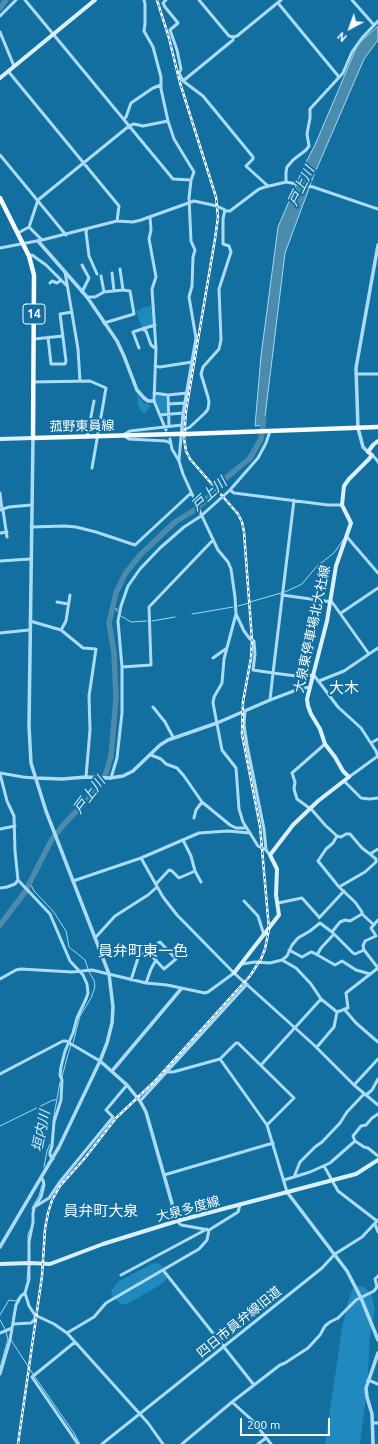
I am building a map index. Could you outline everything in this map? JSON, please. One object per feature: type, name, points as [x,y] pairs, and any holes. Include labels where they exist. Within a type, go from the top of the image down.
[{"type":"main road","points":[[0,78],[95,0]]},
{"type":"main road","name":"菰野東員線","points":[[0,198],[24,244],[34,275],[33,438],[176,434],[187,431],[269,431],[378,427]]},
{"type":"main road","points":[[0,439],[33,438]]},
{"type":"main road","points":[[342,505],[346,482],[372,455],[368,452],[378,441]]},
{"type":"main road","name":"大泉東停車場北大社線","points":[[342,505],[351,523],[336,566],[330,601],[307,699],[308,706],[320,729],[325,744],[335,757],[342,771],[349,777]]},
{"type":"main road","points":[[234,973],[278,916],[279,910],[276,895],[278,868],[270,855],[289,829],[310,809],[349,777]]},
{"type":"main road","name":"大泉多度線","points":[[0,1264],[50,1264],[103,1244],[177,1221],[356,1174],[378,1160]]},
{"type":"street","points":[[0,16],[16,0]]},
{"type":"street","points":[[25,0],[173,179],[191,180]]},
{"type":"street","points":[[144,0],[144,31],[153,47],[161,77],[161,85],[168,121],[176,143],[194,172],[191,180],[189,202],[191,240],[195,250],[192,268],[192,286],[189,297],[196,338],[183,413],[179,461]]},
{"type":"street","points":[[166,0],[163,3],[165,7],[178,23],[170,30],[177,50],[180,69],[179,73],[183,81],[203,96],[253,157],[253,159],[246,166],[268,186]]},
{"type":"street","points":[[199,0],[229,36],[233,37]]},
{"type":"street","points":[[352,0],[374,25]]},
{"type":"street","points":[[183,81],[233,40],[233,37],[237,36],[279,1],[339,77]]},
{"type":"street","points":[[286,182],[287,167],[309,146],[307,134],[310,109],[343,73],[356,47],[378,21]]},
{"type":"street","points":[[0,32],[14,66]]},
{"type":"street","points":[[8,72],[119,206],[117,221]]},
{"type":"street","points":[[124,119],[131,102],[153,88],[161,85]]},
{"type":"street","points":[[18,233],[30,227],[38,200],[130,126],[137,124],[143,126],[168,121]]},
{"type":"street","points":[[0,155],[66,235]]},
{"type":"street","points":[[0,248],[66,235],[117,221],[133,222],[189,202],[199,202],[217,206],[225,210],[232,210],[251,194],[268,186],[286,182],[312,186],[378,209]]},
{"type":"street","points":[[187,431],[208,409],[208,397],[201,374],[203,368],[219,349],[221,340],[219,289],[232,252],[229,246],[223,244],[223,219],[225,210]]},
{"type":"street","points":[[150,217],[151,230],[149,239],[155,273],[152,289],[156,349],[154,401],[165,428]]},
{"type":"street","points":[[30,227],[65,272],[87,297],[117,341],[137,390],[148,401],[154,401]]},
{"type":"street","points":[[87,229],[86,232],[89,256],[97,274]]},
{"type":"street","points":[[368,452],[363,447],[358,428],[356,374],[378,246]]},
{"type":"street","points":[[29,256],[32,255],[46,265],[67,286]]},
{"type":"street","points":[[82,265],[89,278],[82,292]]},
{"type":"street","points":[[120,269],[123,290]]},
{"type":"street","points":[[65,272],[78,349],[80,381]]},
{"type":"street","points":[[112,273],[114,291]]},
{"type":"street","points":[[101,276],[104,292]]},
{"type":"street","points":[[50,283],[56,283],[60,280]]},
{"type":"street","points":[[87,297],[95,297],[104,292],[123,290],[130,291],[134,314],[104,323]]},
{"type":"street","points":[[48,337],[51,364],[65,364],[66,361],[60,314],[72,312]]},
{"type":"street","points":[[139,348],[133,332],[155,325]]},
{"type":"street","points":[[142,329],[146,331],[151,345],[156,349]]},
{"type":"street","points":[[34,339],[63,336]]},
{"type":"street","points":[[156,366],[160,367],[192,362]]},
{"type":"street","points":[[356,374],[378,374]]},
{"type":"street","points":[[33,382],[90,381],[106,389],[92,468]]},
{"type":"street","points":[[154,392],[168,395],[187,392]]},
{"type":"street","points":[[168,395],[169,426]]},
{"type":"street","points":[[87,436],[94,400]]},
{"type":"street","points":[[168,404],[185,403]]},
{"type":"street","points":[[160,415],[183,413]]},
{"type":"street","points":[[182,425],[130,431],[123,435],[129,439],[170,441],[172,449],[179,461],[183,474],[201,515],[220,554],[228,562],[231,569],[236,614],[227,648],[222,683],[213,699],[222,750],[236,768],[242,822],[258,846],[266,850],[270,855]]},
{"type":"street","points":[[110,778],[117,758],[122,716],[122,667],[118,621],[121,606],[128,586],[140,569],[160,548],[230,490],[258,458],[266,442],[269,431]]},
{"type":"street","points":[[0,1247],[53,1159],[100,1061],[107,1043],[112,1023],[113,994],[109,974],[60,847],[31,763],[28,726],[33,438]]},
{"type":"street","points":[[372,455],[378,461]]},
{"type":"street","points":[[230,490],[234,492],[342,505]]},
{"type":"street","points":[[0,493],[7,537]]},
{"type":"street","points":[[31,527],[76,527],[135,544],[192,494]]},
{"type":"street","points":[[270,700],[294,500]]},
{"type":"street","points":[[2,510],[9,507],[31,505]]},
{"type":"street","points":[[0,533],[7,532]]},
{"type":"street","points":[[347,537],[378,573]]},
{"type":"street","points":[[122,667],[151,665],[149,607],[213,540]]},
{"type":"street","points":[[0,561],[30,560]]},
{"type":"street","points":[[341,613],[378,588]]},
{"type":"street","points":[[61,630],[66,621],[70,595]]},
{"type":"street","points":[[282,595],[332,602],[369,654]]},
{"type":"street","points":[[57,602],[68,604]]},
{"type":"street","points":[[236,614],[244,632],[250,640],[254,641],[255,654],[253,670],[296,676],[313,675],[338,707],[361,728],[378,757],[349,777]]},
{"type":"street","points":[[30,620],[61,630],[84,648],[96,650],[89,696],[90,730],[86,777]]},
{"type":"street","points":[[0,633],[29,630]]},
{"type":"street","points":[[213,658],[227,648]]},
{"type":"street","points":[[319,681],[344,671],[378,648]]},
{"type":"street","points":[[53,1159],[50,1156],[50,1152],[54,1122],[61,1100],[61,1077],[65,1051],[88,993],[85,979],[70,961],[50,914],[18,880],[14,816],[0,774],[62,779],[86,777],[110,778],[130,773],[162,743],[173,737],[217,723],[299,688],[310,687]]},
{"type":"street","points":[[154,707],[165,722],[173,737]]},
{"type":"street","points":[[245,711],[244,725],[247,745],[264,829],[266,850]]},
{"type":"street","points":[[371,743],[378,739]]},
{"type":"street","points":[[325,744],[292,773],[295,782],[294,789],[298,799],[337,836],[341,837],[346,834],[350,834],[362,848],[376,859],[376,862],[365,872],[339,887]]},
{"type":"street","points":[[150,755],[177,768],[202,802],[230,825],[236,828],[245,828]]},
{"type":"street","points":[[344,781],[361,798],[370,800],[378,798]]},
{"type":"street","points":[[0,791],[4,789]]},
{"type":"street","points":[[194,818],[196,810],[202,802]]},
{"type":"street","points":[[0,829],[15,826]]},
{"type":"street","points":[[74,881],[141,858],[202,832],[228,831],[250,833]]},
{"type":"street","points":[[337,836],[318,861],[339,887],[355,902],[362,914],[374,925]]},
{"type":"street","points":[[183,840],[201,882]]},
{"type":"street","points":[[370,854],[378,849]]},
{"type":"street","points":[[141,858],[156,886],[177,915],[234,973],[317,1047],[354,1085],[378,1106]]},
{"type":"street","points":[[95,938],[115,916],[148,895],[169,870],[172,871],[178,878],[195,870]]},
{"type":"street","points":[[0,888],[15,884],[18,880]]},
{"type":"street","points":[[319,918],[344,891]]},
{"type":"street","points":[[278,903],[302,898],[319,918],[318,920],[320,923],[355,954],[364,950]]},
{"type":"street","points":[[244,901],[258,916],[264,935]]},
{"type":"street","points":[[317,955],[340,922],[350,920],[362,914]]},
{"type":"street","points":[[337,1012],[348,1008],[346,993],[378,968],[364,950],[363,946],[365,941],[376,936],[372,928],[378,920]]},
{"type":"street","points":[[242,964],[255,962],[270,963],[282,960],[287,956],[292,945],[298,938],[320,923]]},
{"type":"street","points":[[131,980],[138,958],[147,951],[160,942],[176,959],[164,969],[147,951]]},
{"type":"street","points":[[289,950],[302,957],[311,952],[335,965],[342,961],[356,970],[370,974]]},
{"type":"street","points":[[146,983],[150,969],[156,960]]},
{"type":"street","points":[[282,960],[296,968],[311,984],[321,999],[337,1012]]},
{"type":"street","points":[[0,979],[16,970],[21,969],[80,972],[90,970],[146,983],[207,992],[234,973]]},
{"type":"street","points":[[140,1101],[246,984]]},
{"type":"street","points":[[112,1072],[181,989]]},
{"type":"street","points":[[261,1065],[321,999]]},
{"type":"street","points":[[344,1009],[356,1023],[378,1041]]},
{"type":"street","points":[[317,1047],[334,1027],[337,1012]]},
{"type":"street","points":[[0,1074],[63,1041],[66,1041],[100,1061],[127,1085],[140,1101],[146,1112],[177,1221],[180,1225],[208,1229]]},
{"type":"street","points":[[167,1072],[173,1072],[220,1059],[237,1042],[294,1098],[267,1125]]},
{"type":"street","points":[[220,1059],[267,1125],[287,1192],[351,1277],[378,1338]]},
{"type":"street","points":[[354,1085],[378,1059]]},
{"type":"street","points":[[294,1177],[300,1162],[322,1142],[340,1123],[347,1112],[365,1094],[372,1090],[378,1079]]},
{"type":"street","points":[[36,1206],[49,1198],[59,1183],[113,1117],[106,1110],[127,1085]]},
{"type":"street","points":[[378,1114],[366,1125],[361,1126],[353,1136],[355,1141],[368,1148],[378,1156]]},
{"type":"street","points":[[284,1180],[324,1166],[336,1158],[355,1141]]},
{"type":"street","points":[[164,1174],[273,1143]]},
{"type":"street","points":[[324,1166],[338,1190],[377,1222],[378,1232]]},
{"type":"street","points":[[0,1374],[19,1299],[25,1293],[29,1279],[29,1242],[33,1222],[33,1213],[41,1197],[44,1185],[41,1178]]},
{"type":"street","points":[[121,1275],[238,1212],[240,1205]]},
{"type":"street","name":"四日市員弁線旧道","points":[[102,1444],[322,1268],[335,1254],[362,1237],[377,1222]]},
{"type":"street","points":[[66,1333],[94,1318],[106,1303],[199,1249],[207,1240],[208,1229]]},
{"type":"street","points":[[163,1270],[254,1385]]},
{"type":"street","points":[[182,1444],[232,1402],[280,1365],[308,1348],[320,1335],[325,1326],[338,1318],[356,1300],[374,1291],[377,1287],[375,1279],[378,1276]]},
{"type":"street","points":[[25,1293],[29,1306],[35,1315],[54,1324],[75,1342],[148,1423],[163,1444]]},
{"type":"street","points":[[13,1324],[31,1323],[35,1315]]},
{"type":"street","points":[[0,1333],[12,1328]]},
{"type":"street","points":[[75,1342],[32,1377],[78,1444]]},
{"type":"street","points":[[373,1444],[372,1414],[366,1388],[378,1353]]},
{"type":"street","points":[[368,1380],[378,1384]]},
{"type":"street","points":[[232,1402],[253,1421],[271,1444]]},
{"type":"street","points":[[372,1423],[378,1422]]},
{"type":"street","points":[[258,1444],[266,1438]]},
{"type":"shaded area","points":[[151,306],[153,325],[142,328],[136,311],[141,310],[143,316],[141,308]]},
{"type":"shaded area","points":[[137,394],[143,402],[151,406],[144,414],[138,406]]},
{"type":"shaded area","points":[[156,395],[166,396],[167,413],[161,413],[156,402]]},
{"type":"shaded area","points":[[154,1263],[160,1264],[167,1275],[167,1279],[160,1285],[127,1304],[121,1304],[111,1295],[112,1289],[119,1281]]},
{"type":"shaded area","points":[[354,1285],[364,1287],[371,1293],[375,1309],[370,1335],[367,1390],[360,1444],[325,1444],[342,1328],[348,1302]]},
{"type":"water","points":[[378,26],[378,40],[364,59],[314,175],[285,253],[264,425],[255,426],[261,356],[278,227],[358,44]]},
{"type":"waterway","points":[[0,8],[6,0]]},
{"type":"waterway","name":"戸上川","points":[[0,925],[25,892],[52,839],[91,796],[100,785],[106,773],[111,756],[116,698],[114,653],[109,623],[116,593],[125,574],[140,555],[175,522],[204,502],[222,481],[250,458],[261,439],[264,418]]},
{"type":"waterway","points":[[285,592],[302,584],[317,566],[334,553],[343,540]]},
{"type":"waterway","points":[[250,602],[281,593]]},
{"type":"waterway","points":[[238,606],[249,603]]},
{"type":"waterway","points":[[192,614],[233,607]]},
{"type":"waterway","name":"戸上川","points":[[112,608],[117,609],[117,611]]},
{"type":"waterway","points":[[121,616],[131,622],[147,621]]},
{"type":"waterway","points":[[152,621],[175,617]]},
{"type":"waterway","points":[[30,883],[34,891],[53,911],[66,931],[69,947],[85,960],[88,969]]},
{"type":"waterway","points":[[73,1043],[80,1016],[91,998],[95,987],[94,980],[89,972]]},
{"type":"waterway","points":[[62,1077],[71,1045]]},
{"type":"waterway","name":"垣内川","points":[[53,1121],[60,1082]]},
{"type":"waterway","points":[[0,1126],[53,1100],[56,1100]]},
{"type":"waterway","name":"垣内川","points":[[44,1167],[50,1144]]},
{"type":"waterway","name":"垣内川","points":[[32,1209],[39,1196],[42,1185]]},
{"type":"waterway","name":"垣内川","points":[[28,1241],[28,1234],[30,1230]]},
{"type":"waterway","name":"垣内川","points":[[27,1280],[28,1268]]},
{"type":"waterway","name":"垣内川","points":[[0,1315],[9,1300],[16,1301],[19,1297]]},
{"type":"waterway","name":"垣内川","points":[[0,1320],[5,1329]]},
{"type":"waterway","name":"垣内川","points":[[0,1368],[8,1339],[6,1332]]},
{"type":"waterway","points":[[11,1340],[33,1374]]},
{"type":"waterway","points":[[35,1377],[80,1444]]},
{"type":"railway","points":[[18,1444],[42,1276],[45,1229],[52,1200],[60,1186],[85,1158],[116,1118],[154,1082],[250,976],[261,959],[265,949],[269,929],[260,826],[242,734],[243,702],[251,658],[252,640],[244,532],[242,522],[238,514],[190,459],[186,451],[184,438],[186,411],[218,217],[216,197],[180,83],[169,38],[157,0]]},
{"type":"district","name":"大木","points":[[344,688]]},
{"type":"district","name":"員弁町東一色","points":[[143,951]]},
{"type":"district","name":"員弁町大泉","points":[[101,1211]]}]
